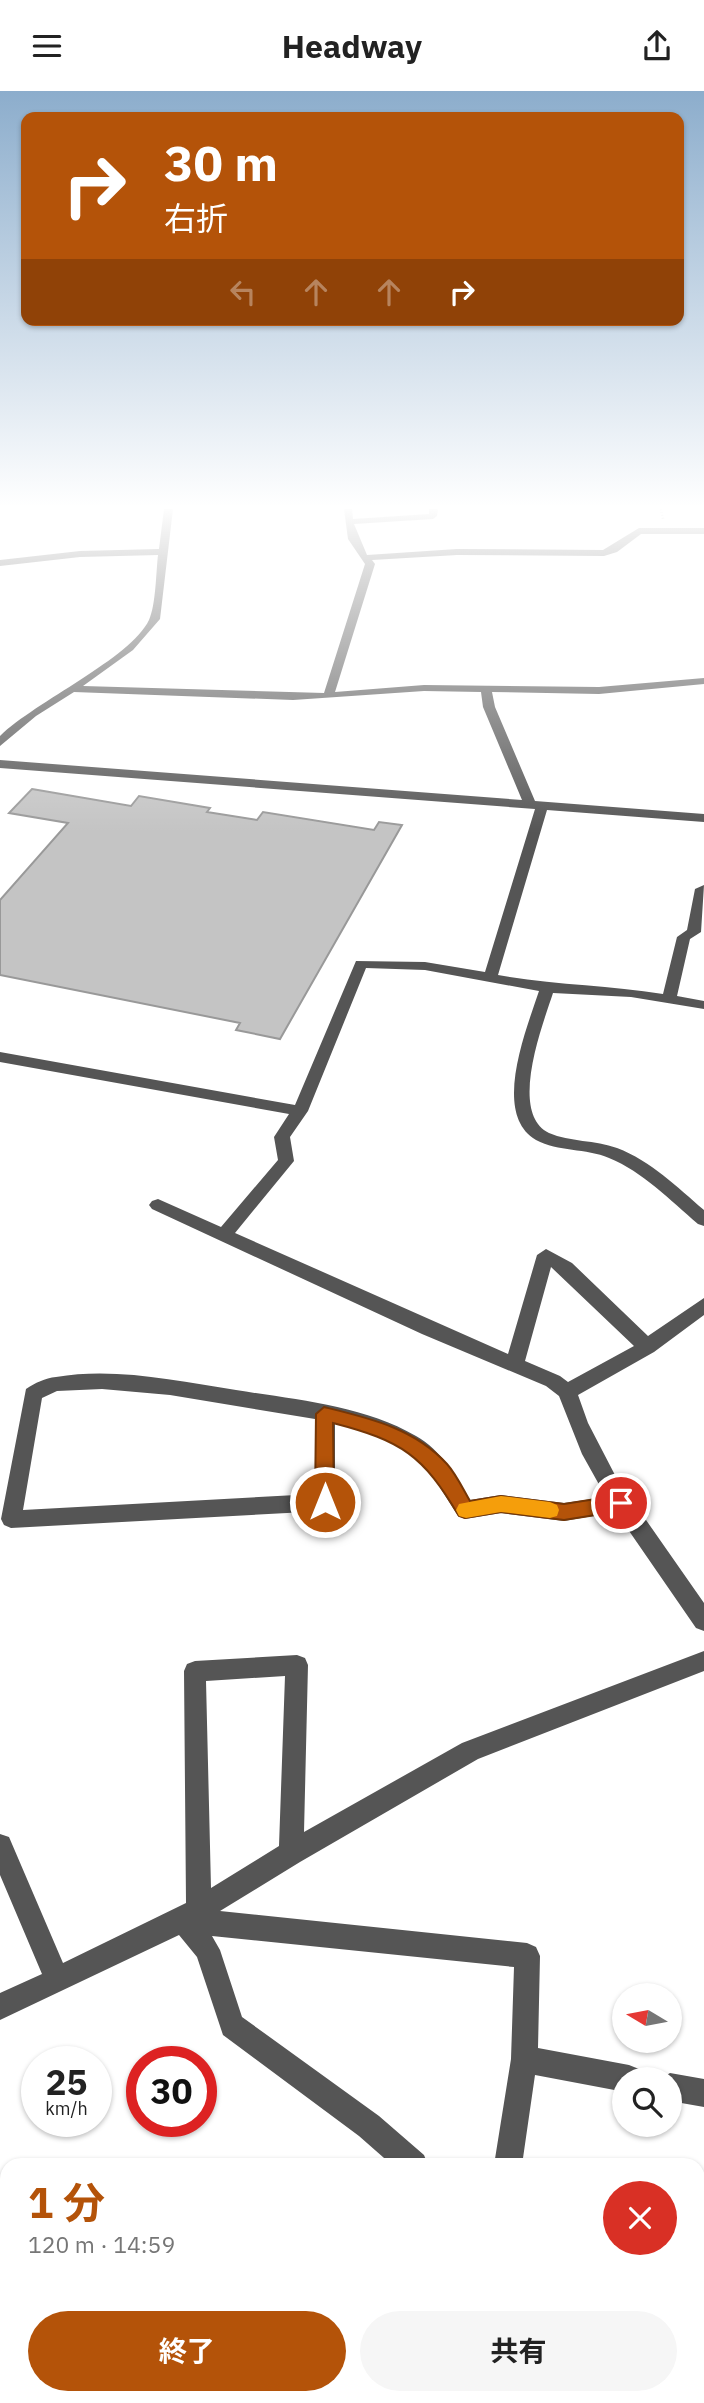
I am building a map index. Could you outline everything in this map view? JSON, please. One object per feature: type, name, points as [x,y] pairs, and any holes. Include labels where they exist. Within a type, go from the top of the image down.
[{"type":"street","points":[[0,743],[31,714],[75,689],[130,647],[155,617]]},
{"type":"street","points":[[328,695],[353,617]]},
{"type":"street","points":[[75,689],[199,697],[328,695],[422,688],[623,692],[704,681]]},
{"type":"street","points":[[486,689],[489,707],[536,807],[490,978]]},
{"type":"street","points":[[0,764],[704,818]]},
{"type":"street","points":[[669,1000],[684,937],[694,932],[702,889]]},
{"type":"street","points":[[225,1234],[286,1161],[282,1137],[300,1111],[361,964],[425,966],[547,988],[631,993],[704,1005]]},
{"type":"street","points":[[547,988],[520,1085],[525,1116],[540,1134],[612,1152],[637,1165],[704,1220]]},
{"type":"street","points":[[0,1057],[300,1111]]},
{"type":"street","points":[[158,1205],[417,1323],[553,1381],[567,1392],[579,1429],[621,1503],[704,1621]]},
{"type":"street","points":[[515,1364],[546,1255],[566,1268],[647,1347]]},
{"type":"street","points":[[567,1392],[647,1347],[704,1305]]},
{"type":"street","points":[[324,1414],[325,1502],[11,1519],[33,1394],[54,1384],[130,1380],[324,1414],[371,1426],[410,1442],[442,1470],[465,1510],[501,1504],[564,1512],[621,1503]]},
{"type":"street","points":[[0,2007],[191,1915],[291,1853],[470,1751],[704,1661]]},
{"type":"street","points":[[291,1853],[297,1665],[195,1671],[191,1915],[232,2027],[369,2126],[406,2158]]},
{"type":"street","points":[[0,1846],[57,1979]]},
{"type":"street","points":[[191,1915],[527,1956],[524,2059],[509,2158]]},
{"type":"street","points":[[524,2059],[612,2076]]},
{"type":"street","points":[[682,2089],[704,2093]]},
{"type":"building","points":[[32,789],[131,806],[139,796],[210,808],[207,812],[257,820],[263,812],[374,830],[379,822],[402,825],[280,1039],[236,1030],[240,1023],[0,975],[0,900],[68,823],[9,813]]},
{"type":"slow traffic","points":[[466,1510],[501,1504],[550,1510]]},
{"type":"route","points":[[325,1502],[324,1414],[371,1426],[410,1442],[442,1470],[465,1510],[501,1504],[564,1512],[621,1503]]}]
